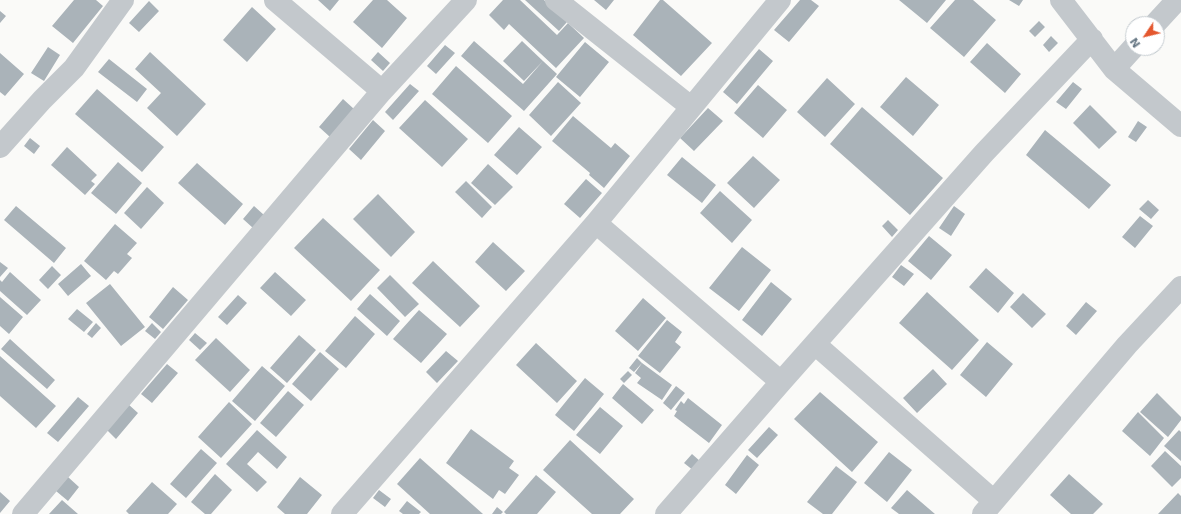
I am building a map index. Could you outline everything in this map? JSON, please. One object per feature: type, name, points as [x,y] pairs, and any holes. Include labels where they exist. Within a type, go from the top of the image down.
[{"type":"street","points":[[0,147],[42,100],[74,68],[123,0]]},
{"type":"street","points":[[275,0],[382,91]]},
{"type":"street","points":[[22,514],[382,91],[466,0]]},
{"type":"street","points":[[556,0],[691,107]]},
{"type":"street","points":[[342,514],[596,222],[780,0]]},
{"type":"street","points":[[1061,0],[1114,69],[1181,126]]},
{"type":"street","points":[[1162,16],[1177,0]]},
{"type":"street","points":[[666,514],[984,153],[1092,39]]},
{"type":"street","points":[[1114,69],[1126,56]]},
{"type":"street","points":[[596,222],[781,382]]},
{"type":"street","points":[[815,344],[988,508],[1126,345],[1181,287]]},
{"type":"building","points":[[74,0],[96,0],[103,6],[73,43],[52,26]]},
{"type":"building","points":[[318,0],[339,0],[330,11]]},
{"type":"building","points":[[373,0],[387,0],[407,18],[382,48],[353,22]]},
{"type":"building","points":[[503,0],[520,0],[557,35],[568,23],[584,38],[556,68],[509,24],[504,30],[489,15]]},
{"type":"building","points":[[525,0],[544,0],[567,22],[559,31]]},
{"type":"building","points":[[594,0],[614,0],[606,10]]},
{"type":"building","points":[[660,0],[663,0],[712,43],[681,76],[633,35]]},
{"type":"building","points":[[800,0],[811,0],[819,6],[789,42],[774,30]]},
{"type":"building","points":[[899,0],[946,0],[927,23]]},
{"type":"building","points":[[955,0],[973,0],[996,20],[964,57],[930,28]]},
{"type":"building","points":[[1009,0],[1023,0],[1019,6]]},
{"type":"building","points":[[149,1],[159,11],[139,32],[129,23]]},
{"type":"building","points":[[252,7],[276,29],[247,62],[223,40]]},
{"type":"building","points":[[0,11],[6,16],[0,23]]},
{"type":"building","points":[[1039,21],[1045,27],[1035,37],[1029,31]]},
{"type":"building","points":[[1051,36],[1058,43],[1049,52],[1043,45]]},
{"type":"building","points":[[474,41],[523,84],[543,61],[557,74],[524,111],[461,56]]},
{"type":"building","points":[[522,41],[543,61],[524,81],[503,61]]},
{"type":"building","points":[[585,42],[609,62],[580,97],[556,77]]},
{"type":"building","points":[[987,43],[1021,74],[1005,93],[970,62]]},
{"type":"building","points":[[445,45],[455,53],[436,74],[427,66]]},
{"type":"building","points":[[48,47],[60,55],[44,81],[31,73]]},
{"type":"building","points":[[759,49],[773,61],[737,104],[723,92]]},
{"type":"building","points":[[150,52],[206,104],[177,136],[147,108],[161,93],[135,69]]},
{"type":"building","points":[[378,52],[390,63],[383,71],[371,60]]},
{"type":"building","points":[[0,53],[24,74],[5,96],[0,92]]},
{"type":"building","points":[[109,59],[147,89],[137,102],[98,72]]},
{"type":"building","points":[[456,66],[512,116],[488,143],[432,94]]},
{"type":"building","points":[[906,77],[939,105],[913,136],[880,107]]},
{"type":"building","points":[[827,78],[855,104],[825,137],[797,112]]},
{"type":"building","points":[[558,82],[581,103],[551,136],[529,115]]},
{"type":"building","points":[[1073,82],[1082,89],[1066,109],[1056,102]]},
{"type":"building","points":[[410,84],[419,91],[393,120],[385,112]]},
{"type":"building","points":[[758,85],[787,110],[763,138],[734,113]]},
{"type":"building","points":[[97,89],[164,147],[142,172],[75,114]]},
{"type":"building","points":[[343,99],[354,109],[330,137],[319,127]]},
{"type":"building","points":[[425,100],[468,139],[442,167],[399,128]]},
{"type":"building","points":[[1090,105],[1117,132],[1099,149],[1073,123]]},
{"type":"building","points":[[862,107],[943,178],[910,215],[830,144]]},
{"type":"building","points":[[708,108],[723,121],[694,151],[680,138]]},
{"type":"building","points":[[573,116],[611,148],[615,143],[630,156],[604,188],[589,175],[590,173],[552,141]]},
{"type":"building","points":[[373,120],[385,131],[361,160],[349,149]]},
{"type":"building","points":[[1138,121],[1147,127],[1136,142],[1128,137]]},
{"type":"building","points":[[519,127],[542,147],[517,175],[494,155]]},
{"type":"building","points":[[1045,130],[1111,185],[1089,209],[1026,155]]},
{"type":"building","points":[[30,138],[40,146],[34,154],[24,146]]},
{"type":"building","points":[[67,147],[97,175],[91,181],[95,184],[85,195],[51,165]]},
{"type":"building","points":[[753,156],[780,180],[754,208],[727,183]]},
{"type":"building","points":[[682,157],[716,185],[702,203],[667,175]]},
{"type":"building","points":[[118,162],[142,183],[116,214],[91,193]]},
{"type":"building","points":[[197,163],[243,204],[225,225],[178,183]]},
{"type":"building","points":[[488,164],[513,187],[495,205],[471,183]]},
{"type":"building","points":[[586,179],[602,193],[580,218],[564,204]]},
{"type":"building","points":[[466,181],[492,207],[482,218],[455,192]]},
{"type":"building","points":[[147,187],[164,203],[141,229],[124,213]]},
{"type":"building","points":[[720,191],[752,220],[732,243],[700,213]]},
{"type":"building","points":[[378,194],[415,232],[391,257],[353,219]]},
{"type":"building","points":[[1148,200],[1159,210],[1151,219],[1139,209]]},
{"type":"building","points":[[16,206],[66,248],[54,263],[4,220]]},
{"type":"building","points":[[254,206],[264,215],[253,228],[243,219]]},
{"type":"building","points":[[954,206],[965,214],[951,236],[939,228]]},
{"type":"building","points":[[1140,216],[1153,226],[1135,248],[1122,237]]},
{"type":"building","points":[[323,218],[380,270],[351,301],[294,248]]},
{"type":"building","points":[[888,220],[898,230],[892,237],[882,226]]},
{"type":"building","points":[[115,224],[137,243],[127,254],[132,258],[118,274],[114,271],[106,280],[84,261]]},
{"type":"building","points":[[929,236],[952,255],[931,280],[908,261]]},
{"type":"building","points":[[493,242],[525,271],[506,291],[475,262]]},
{"type":"building","points":[[742,247],[771,270],[739,311],[709,288]]},
{"type":"building","points":[[433,261],[480,306],[460,327],[412,283]]},
{"type":"building","points":[[0,262],[8,268],[0,277]]},
{"type":"building","points":[[81,264],[91,276],[68,296],[58,284]]},
{"type":"building","points":[[901,265],[914,274],[904,286],[892,277]]},
{"type":"building","points":[[52,266],[61,275],[48,289],[39,280]]},
{"type":"building","points":[[986,268],[1014,293],[998,313],[969,287]]},
{"type":"building","points":[[10,272],[41,300],[27,315],[0,291],[0,280],[2,282]]},
{"type":"building","points":[[275,272],[306,300],[291,316],[260,288]]},
{"type":"building","points":[[390,275],[419,304],[405,317],[377,288]]},
{"type":"building","points":[[771,282],[792,299],[762,336],[742,320]]},
{"type":"building","points":[[110,284],[145,327],[121,346],[86,303]]},
{"type":"building","points":[[173,287],[188,300],[163,329],[149,317]]},
{"type":"building","points":[[927,292],[979,340],[952,370],[899,323]]},
{"type":"building","points":[[1023,293],[1046,314],[1032,328],[1010,307]]},
{"type":"building","points":[[370,294],[400,321],[387,336],[357,309]]},
{"type":"building","points":[[238,295],[247,303],[227,325],[218,317]]},
{"type":"building","points":[[0,297],[23,317],[9,334],[0,326]]},
{"type":"building","points":[[643,298],[666,318],[638,351],[615,331]]},
{"type":"building","points":[[1086,302],[1097,311],[1076,335],[1066,326]]},
{"type":"building","points":[[77,309],[93,322],[84,332],[68,319]]},
{"type":"building","points":[[419,310],[447,334],[421,363],[393,339]]},
{"type":"building","points":[[355,316],[375,334],[346,368],[325,351]]},
{"type":"building","points":[[667,320],[682,332],[675,342],[681,347],[660,373],[638,356]]},
{"type":"building","points":[[96,323],[101,328],[92,338],[87,334]]},
{"type":"building","points":[[152,323],[161,332],[155,339],[145,331]]},
{"type":"building","points":[[195,333],[207,343],[200,350],[189,340]]},
{"type":"building","points":[[299,335],[316,350],[287,383],[270,368]]},
{"type":"building","points":[[216,338],[250,370],[230,392],[195,360]]},
{"type":"building","points":[[10,339],[55,380],[47,389],[1,349]]},
{"type":"building","points":[[987,342],[1013,364],[986,397],[960,375]]},
{"type":"building","points":[[536,343],[577,381],[557,403],[516,365]]},
{"type":"building","points":[[446,351],[458,361],[437,383],[426,372]]},
{"type":"building","points":[[320,352],[339,369],[311,401],[292,384]]},
{"type":"building","points":[[0,356],[56,406],[36,428],[0,396]]},
{"type":"building","points":[[637,358],[642,363],[634,372],[629,368]]},
{"type":"building","points":[[642,363],[672,385],[662,400],[637,383],[641,378],[635,373]]},
{"type":"building","points":[[167,364],[178,373],[152,403],[141,394]]},
{"type":"building","points":[[262,366],[285,386],[255,421],[232,401]]},
{"type":"building","points":[[933,369],[947,384],[917,413],[903,398]]},
{"type":"building","points":[[628,371],[632,375],[624,383],[620,379]]},
{"type":"building","points":[[585,378],[604,394],[574,431],[555,415]]},
{"type":"building","points":[[623,384],[654,410],[642,424],[612,398]]},
{"type":"building","points":[[676,386],[685,393],[671,410],[663,403]]},
{"type":"building","points":[[288,391],[304,405],[276,437],[260,423]]},
{"type":"building","points":[[820,392],[878,442],[852,472],[794,419]]},
{"type":"building","points":[[1157,393],[1181,417],[1181,420],[1168,437],[1140,412]]},
{"type":"building","points":[[78,397],[89,406],[58,442],[47,433]]},
{"type":"building","points":[[688,398],[722,425],[709,443],[674,416],[677,411],[675,410],[681,401],[684,404]]},
{"type":"building","points":[[229,402],[252,424],[221,458],[198,437]]},
{"type":"building","points":[[128,404],[138,413],[116,439],[106,429]]},
{"type":"building","points":[[600,407],[623,426],[600,454],[576,435]]},
{"type":"building","points":[[1138,412],[1164,438],[1150,456],[1122,431]]},
{"type":"building","points":[[769,427],[778,435],[757,458],[748,450]]},
{"type":"building","points":[[471,429],[514,461],[509,468],[519,475],[505,494],[499,490],[493,499],[446,463]]},
{"type":"building","points":[[257,430],[287,457],[277,469],[258,452],[247,464],[267,482],[257,492],[226,464]]},
{"type":"building","points":[[1179,430],[1181,432],[1181,461],[1164,446]]},
{"type":"building","points":[[570,440],[634,499],[620,514],[592,514],[543,470]]},
{"type":"building","points":[[201,449],[217,463],[186,498],[170,484]]},
{"type":"building","points":[[1165,451],[1181,466],[1181,478],[1172,487],[1151,466]]},
{"type":"building","points":[[889,452],[912,470],[887,502],[864,483]]},
{"type":"building","points":[[692,454],[701,462],[694,471],[684,463]]},
{"type":"building","points":[[747,455],[759,465],[736,494],[725,485]]},
{"type":"building","points":[[420,458],[483,514],[430,514],[397,484]]},
{"type":"building","points":[[836,466],[857,482],[832,514],[823,514],[807,502]]},
{"type":"building","points":[[215,474],[232,490],[211,514],[205,514],[191,502]]},
{"type":"building","points":[[1069,474],[1103,504],[1093,514],[1071,514],[1050,495]]},
{"type":"building","points":[[536,475],[556,492],[537,514],[506,514],[504,512]]},
{"type":"building","points":[[68,477],[79,487],[68,501],[56,491]]},
{"type":"building","points":[[300,477],[322,495],[307,514],[285,514],[277,507]]},
{"type":"building","points":[[152,482],[177,504],[168,514],[129,514],[126,511]]},
{"type":"building","points":[[379,490],[391,499],[385,507],[373,498]]},
{"type":"building","points":[[907,490],[935,514],[899,514],[891,508]]},
{"type":"building","points":[[0,492],[10,501],[0,513]]},
{"type":"building","points":[[1178,493],[1181,496],[1181,514],[1158,514]]},
{"type":"building","points":[[62,500],[78,514],[49,514]]},
{"type":"building","points":[[407,501],[421,512],[419,514],[403,514],[399,511]]},
{"type":"building","points":[[497,507],[503,512],[501,514],[492,514]]}]
